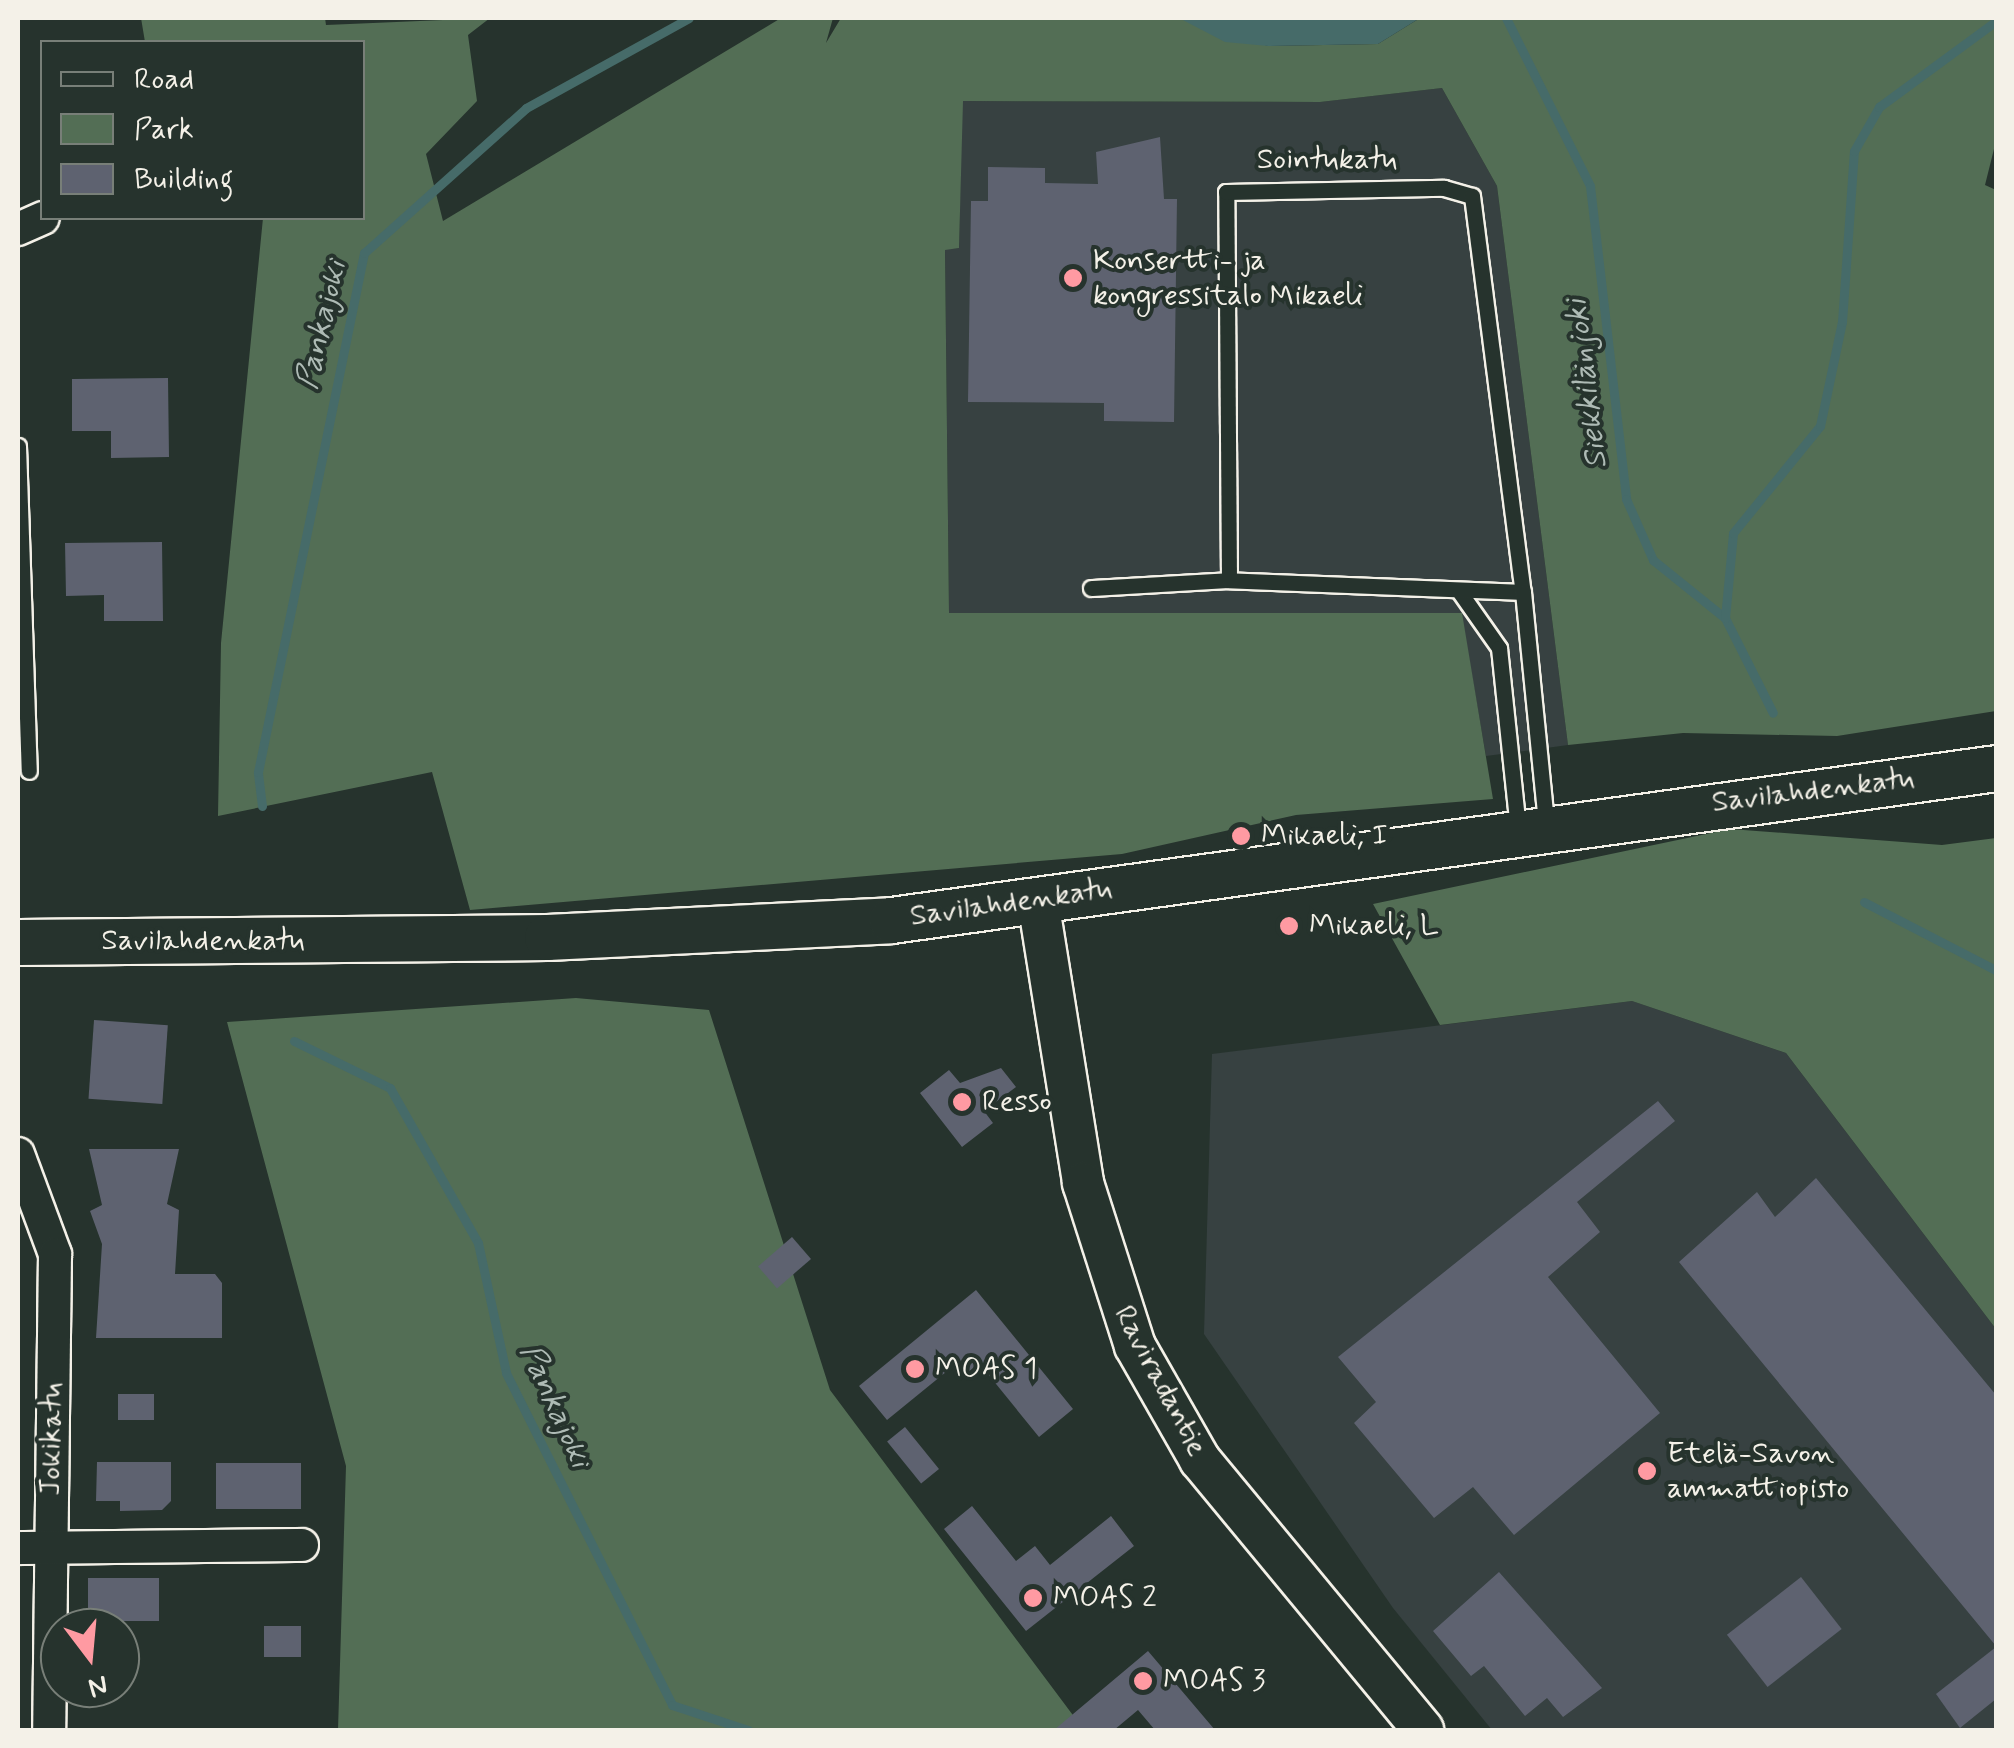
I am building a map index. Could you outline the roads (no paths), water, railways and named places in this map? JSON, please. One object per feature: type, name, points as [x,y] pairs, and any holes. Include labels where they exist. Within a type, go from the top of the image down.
[{"type":"main road","name":"Savilahdenkatu","points":[[18,942],[724,932],[1038,901],[1532,826],[1996,768]]},
{"type":"street","name":"Raviradantie","points":[[1038,901],[1083,1183],[1135,1346],[1200,1460],[1423,1730]]},
{"type":"street","name":"Jokikatu","points":[[18,1154],[56,1254],[34,1548],[49,1730]]},
{"type":"street","points":[[34,1548],[302,1545]]},
{"type":"lane","name":"Sointukatu","points":[[1229,580],[1226,192],[1464,190],[1477,207],[1523,592],[1532,826]]},
{"type":"lane","points":[[18,446],[29,770]]},
{"type":"lane","points":[[1091,588],[1229,580],[1523,592]]},
{"type":"lane","points":[[1459,591],[1498,648],[1532,826]]},
{"type":"water","points":[[1179,18],[1420,18],[1378,44],[1268,46],[1225,42]]},
{"type":"waterway","name":"Pankajoki","points":[[262,806],[258,772],[364,253],[526,108],[689,18]]},
{"type":"waterway","name":"Siekkilänjoki","points":[[1506,18],[1590,186],[1626,499],[1653,560],[1725,618],[1773,713]]},
{"type":"waterway","points":[[1725,618],[1733,533],[1820,426],[1842,322],[1854,151],[1879,107],[1996,21]]},
{"type":"waterway","name":"Siekkilänjoki","points":[[1864,902],[1996,970]]},
{"type":"waterway","name":"Pankajoki","points":[[294,1041],[390,1088],[478,1243],[506,1373],[672,1705],[748,1730]]},
{"type":"place","name":"Konsertti- ja kongressitalo Mikaeli","points":[[1073,278]]},
{"type":"place","name":"Mikaeli, I","points":[[1241,836]]},
{"type":"place","name":"Mikaeli, L","points":[[1289,926]]},
{"type":"place","name":"Resso","points":[[962,1102]]},
{"type":"place","name":"MOAS 1","points":[[915,1369]]},
{"type":"place","name":"Etelä-Savon ammattiopisto","points":[[1647,1471]]},
{"type":"place","name":"MOAS 2","points":[[1033,1598]]},
{"type":"place","name":"MOAS 3","points":[[1143,1681]]}]
